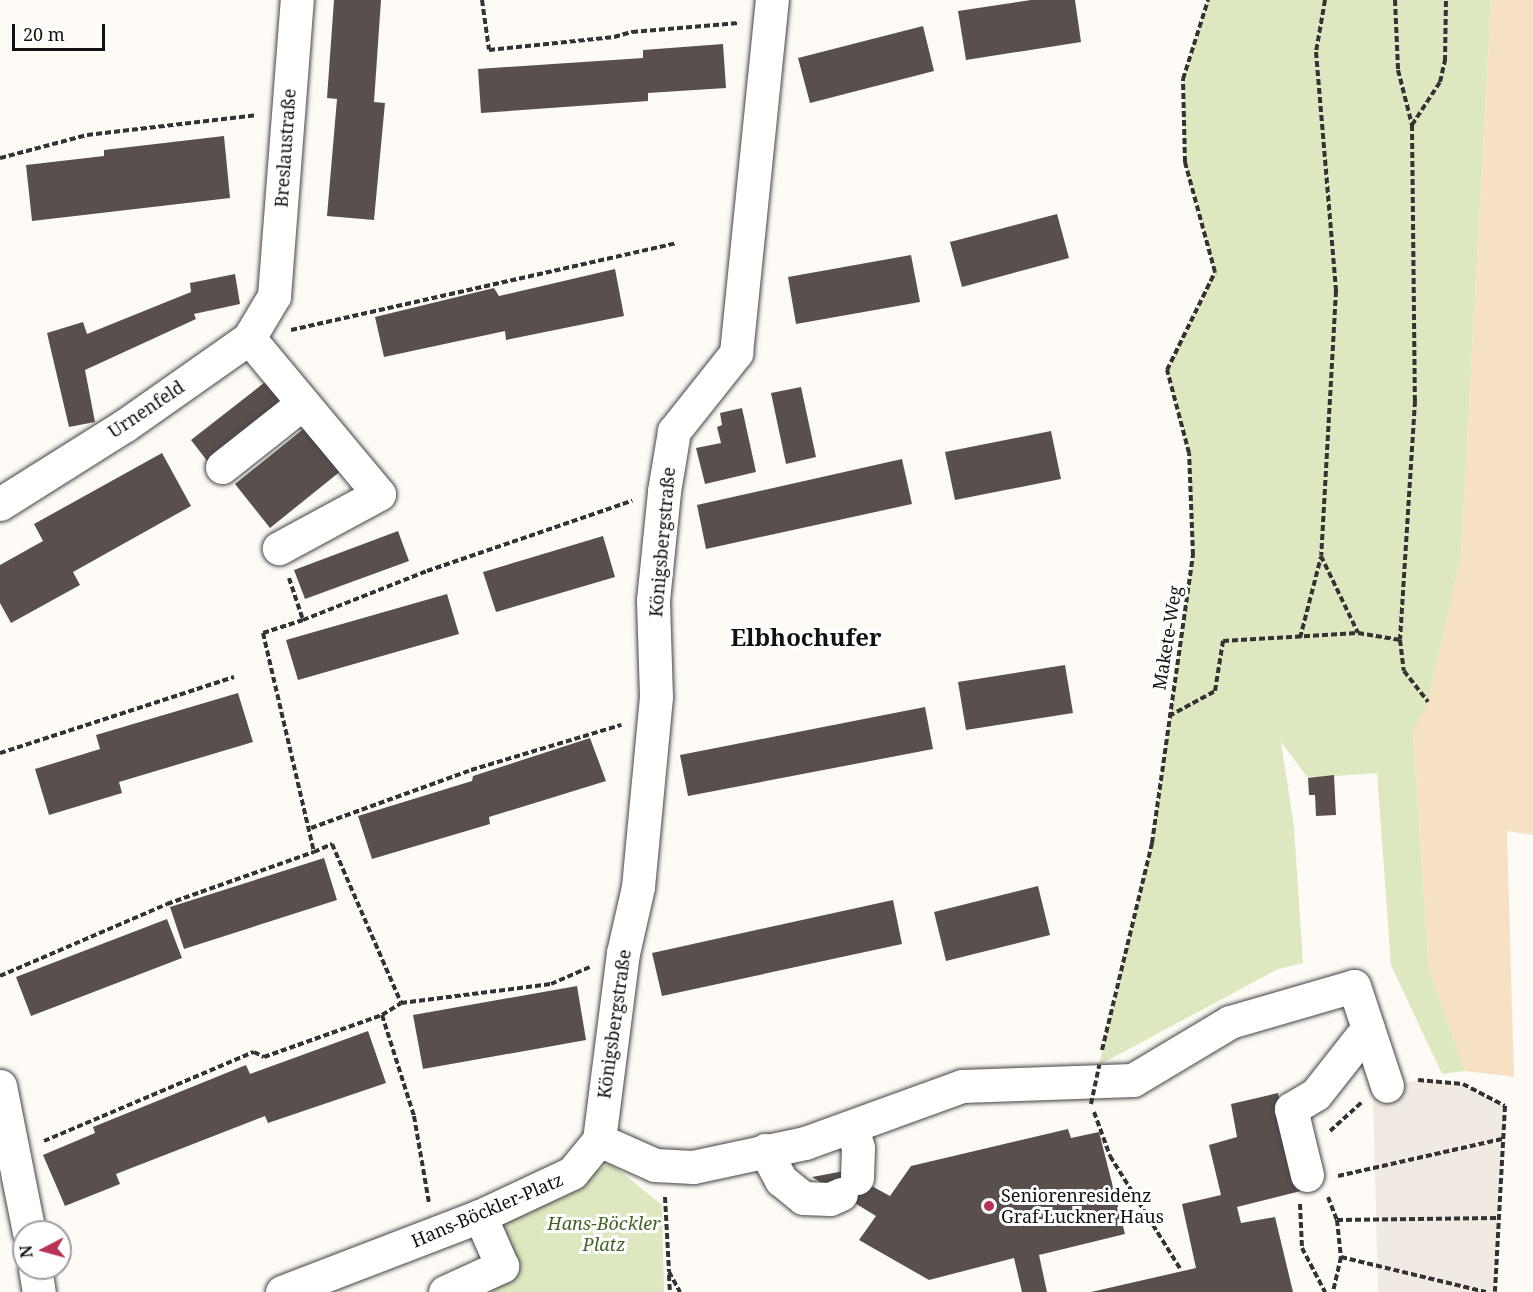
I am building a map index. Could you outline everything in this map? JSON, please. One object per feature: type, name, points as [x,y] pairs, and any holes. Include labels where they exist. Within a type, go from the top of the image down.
[{"type":"street","name":"Breslaustraße","points":[[274,296],[297,0]]},
{"type":"street","name":"Königsbergstraße","points":[[599,1140],[623,953],[638,887],[656,697],[653,600],[664,490],[674,431],[736,353],[772,10]]},
{"type":"street","name":"Urnenfeld","points":[[0,504],[124,426],[249,338],[274,296]]},
{"type":"street","points":[[249,338],[379,494],[279,548]]},
{"type":"street","points":[[222,467],[303,403]]},
{"type":"street","points":[[599,1140],[654,1165],[693,1167],[805,1143],[962,1086],[1133,1080],[1230,1022],[1354,986],[1387,1086]]},
{"type":"street","points":[[1314,1172],[1292,1109],[1316,1094],[1368,1028]]},
{"type":"street","points":[[0,1086],[27,1220]]},
{"type":"street","points":[[765,1150],[781,1180],[803,1198],[830,1199],[849,1186],[858,1148],[852,1127]]},
{"type":"street","name":"Hans-Böckler-Platz","points":[[282,1292],[480,1216],[572,1173],[599,1140]]},
{"type":"street","points":[[445,1292],[502,1266],[480,1216]]},
{"type":"path","points":[[482,0],[489,50],[614,37],[632,32],[772,10]]},
{"type":"path","name":"Makete-Weg","points":[[1181,1270],[1169,1245],[1110,1156],[1091,1104],[1152,843],[1168,717],[1193,555],[1189,453],[1167,370],[1215,272],[1185,162],[1183,79],[1208,0]]},
{"type":"path","points":[[1300,638],[1321,556],[1336,291],[1316,52],[1325,0]]},
{"type":"path","points":[[1395,0],[1398,70],[1412,125],[1415,401],[1400,640],[1404,671],[1428,702]]},
{"type":"path","points":[[1412,125],[1440,82],[1445,61],[1446,0]]},
{"type":"path","points":[[0,158],[87,135],[208,123],[288,109]]},
{"type":"path","points":[[249,338],[676,243]]},
{"type":"path","points":[[314,852],[311,828],[263,633],[303,620],[427,571],[664,490]]},
{"type":"path","points":[[279,548],[303,620]]},
{"type":"path","points":[[1321,556],[1358,633]]},
{"type":"path","points":[[1168,717],[1215,691],[1223,641],[1358,633],[1400,640]]},
{"type":"path","points":[[0,753],[234,677]]},
{"type":"path","points":[[311,828],[471,770],[653,716]]},
{"type":"path","points":[[0,976],[167,904],[332,844],[401,1003]]},
{"type":"path","points":[[75,1129],[254,1052],[264,1057],[382,1015],[401,1003],[551,984],[623,953]]},
{"type":"path","points":[[382,1015],[414,1116],[435,1233]]},
{"type":"path","points":[[1325,1292],[1302,1248],[1299,1209],[1333,1125],[1387,1086],[1420,1080],[1462,1084],[1505,1106],[1497,1218],[1495,1292]]},
{"type":"path","points":[[1314,1172],[1502,1139]]},
{"type":"path","points":[[1314,1172],[1337,1220],[1341,1257],[1333,1292]]},
{"type":"path","points":[[664,1190],[670,1292]]},
{"type":"path","points":[[1337,1220],[1497,1218]]},
{"type":"path","points":[[1341,1257],[1486,1292]]},
{"type":"path","points":[[669,1272],[680,1292]]},
{"type":"green space","points":[[1208,0],[1491,0],[1461,557],[1428,702],[1413,732],[1429,969],[1465,1071],[1442,1074],[1391,965],[1377,773],[1308,778],[1281,742],[1294,827],[1303,963],[1278,969],[1099,1065],[1152,843],[1193,555],[1189,453],[1167,370],[1215,272],[1185,162],[1183,79]]},
{"type":"green space","name":"Hans-Böckler Platz","points":[[610,1163],[662,1205],[664,1292],[478,1292],[492,1230]]},
{"type":"sand","points":[[1491,0],[1533,0],[1533,835],[1507,831],[1514,1077],[1465,1071],[1429,969],[1413,731],[1428,701],[1461,557]]},
{"type":"shaded area","points":[[1420,1080],[1462,1084],[1505,1106],[1495,1292],[1378,1292],[1373,1094],[1387,1086]]},
{"type":"building","points":[[334,0],[381,0],[374,102],[385,103],[374,220],[327,216],[337,99],[327,98]]},
{"type":"building","points":[[1031,0],[1075,0],[1081,42],[966,60],[958,11]]},
{"type":"building","points":[[923,26],[934,71],[810,103],[798,58]]},
{"type":"building","points":[[723,44],[726,88],[648,93],[648,101],[481,113],[478,69],[643,58],[643,50]]},
{"type":"building","points":[[224,136],[230,198],[32,221],[26,165],[104,156],[104,150]]},
{"type":"building","points":[[1057,214],[1069,258],[962,287],[950,242]]},
{"type":"building","points":[[911,255],[920,302],[796,324],[788,277]]},
{"type":"building","points":[[615,269],[624,316],[506,340],[505,331],[384,357],[375,317],[494,288],[499,296]]},
{"type":"building","points":[[235,274],[240,304],[194,314],[196,319],[85,370],[95,422],[69,427],[47,333],[83,322],[87,334],[191,292],[190,283]]},
{"type":"building","points":[[269,379],[286,401],[208,462],[191,440]]},
{"type":"building","points":[[801,387],[816,457],[786,464],[771,393]]},
{"type":"building","points":[[742,408],[756,472],[705,484],[696,448],[721,443],[717,427],[722,425],[720,413]]},
{"type":"building","points":[[312,422],[347,466],[270,528],[235,484]]},
{"type":"building","points":[[1051,431],[1061,479],[955,500],[945,452]]},
{"type":"building","points":[[162,453],[191,506],[73,572],[80,585],[11,623],[0,603],[0,565],[43,541],[34,524]]},
{"type":"building","points":[[902,459],[912,504],[706,549],[697,505]]},
{"type":"building","points":[[398,531],[409,561],[305,599],[294,570]]},
{"type":"building","points":[[603,536],[615,577],[496,612],[483,572]]},
{"type":"building","points":[[447,594],[459,634],[298,680],[286,640]]},
{"type":"building","points":[[1065,665],[1073,713],[966,730],[958,682]]},
{"type":"building","points":[[238,693],[253,742],[119,782],[122,793],[49,815],[35,769],[100,749],[96,735]]},
{"type":"building","points":[[925,707],[933,749],[688,796],[680,755]]},
{"type":"building","points":[[590,738],[606,781],[489,817],[490,824],[372,859],[358,816],[472,781],[473,776]]},
{"type":"building","points":[[1334,775],[1336,815],[1316,816],[1315,795],[1309,795],[1308,778]]},
{"type":"building","points":[[324,858],[337,900],[184,949],[170,907]]},
{"type":"building","points":[[1038,886],[1050,935],[946,961],[934,912]]},
{"type":"building","points":[[893,900],[902,944],[662,996],[652,953]]},
{"type":"building","points":[[167,919],[182,958],[31,1016],[16,977]]},
{"type":"building","points":[[577,986],[586,1040],[423,1069],[413,1015]]},
{"type":"building","points":[[368,1031],[386,1083],[268,1123],[265,1116],[116,1174],[120,1184],[65,1206],[43,1155],[95,1133],[93,1127],[246,1065],[250,1074]]},
{"type":"building","name":"Seniorenresidenz Graf Luckner Haus","points":[[1278,1093],[1301,1191],[1237,1207],[1241,1223],[1275,1217],[1293,1292],[1091,1292],[1196,1268],[1182,1204],[1221,1195],[1209,1145],[1237,1137],[1231,1104]]},
{"type":"building","name":"Seniorenresidenz Graf Luckner Haus","points":[[1068,1129],[1071,1138],[1099,1132],[1125,1234],[1039,1255],[1047,1292],[1022,1292],[1014,1258],[929,1280],[859,1240],[876,1216],[812,1177],[844,1171],[890,1196],[911,1166]]},
{"type":"place","name":"Seniorenresidenz Graf Luckner Haus","points":[[989,1206]]},
{"type":"district","name":"Elbhochufer","points":[[806,637]]}]
